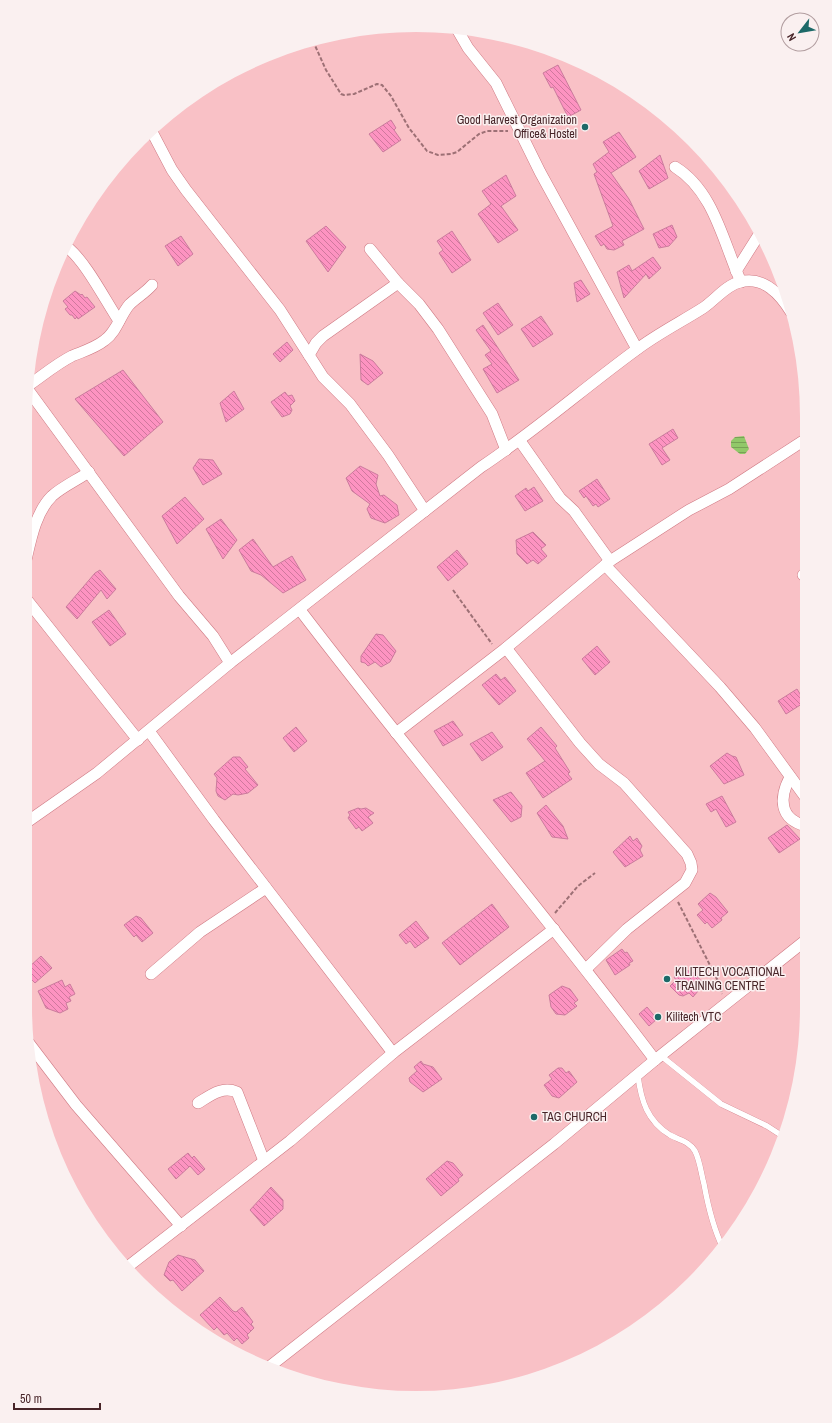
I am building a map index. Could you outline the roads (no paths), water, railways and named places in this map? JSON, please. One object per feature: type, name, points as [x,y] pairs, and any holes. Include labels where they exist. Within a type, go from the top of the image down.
[{"type":"street","points":[[461,35],[468,48],[496,83],[540,172],[637,349]]},
{"type":"street","points":[[154,135],[172,170],[186,190],[276,304],[329,384],[341,393],[350,404],[388,455],[425,511]]},
{"type":"street","points":[[675,167],[688,175],[708,202],[739,277]]},
{"type":"street","points":[[32,819],[97,773],[230,663],[300,610],[481,467],[520,440],[637,349],[706,306],[733,285],[739,277],[757,240]]},
{"type":"street","points":[[370,249],[398,283],[419,304],[442,335],[492,414],[506,450]]},
{"type":"street","points":[[70,250],[82,264],[118,321]]},
{"type":"street","points":[[739,277],[772,288],[782,301]]},
{"type":"street","points":[[309,355],[316,343],[323,336],[398,283]]},
{"type":"street","points":[[34,382],[72,356],[95,347],[113,333],[118,321],[130,305],[152,285]]},
{"type":"street","points":[[33,396],[174,590],[213,636],[230,663]]},
{"type":"street","points":[[520,440],[560,498],[574,511],[608,563],[755,728],[800,790]]},
{"type":"street","points":[[396,733],[502,651],[608,563],[688,510],[729,489],[800,443]]},
{"type":"street","points":[[32,535],[44,506],[53,496],[88,472]]},
{"type":"street","points":[[32,606],[138,740]]},
{"type":"street","points":[[300,610],[396,733],[658,1057]]},
{"type":"street","points":[[502,651],[526,671],[580,743],[598,764],[624,783],[687,854],[691,862],[692,870],[685,882],[612,942],[586,969]]},
{"type":"street","points":[[149,731],[266,888],[393,1053]]},
{"type":"street","points":[[790,777],[784,790],[783,806],[788,816],[793,821],[800,824]]},
{"type":"street","points":[[151,974],[200,932],[266,888]]},
{"type":"street","points":[[131,1264],[264,1161],[393,1053],[551,926]]},
{"type":"street","points":[[273,1364],[554,1144],[638,1076],[658,1057],[800,945]]},
{"type":"street","points":[[34,1051],[76,1105],[181,1226]]},
{"type":"street","points":[[198,1103],[218,1091],[226,1090],[237,1092],[264,1161]]},
{"type":"lane","points":[[658,1057],[721,1104],[767,1126],[779,1134]]},
{"type":"lane","points":[[638,1076],[641,1098],[650,1118],[670,1135],[686,1142],[694,1150],[700,1165],[713,1224],[720,1242]]},
{"type":"place","name":"Good Harvest Organization Office& Hostel","points":[[585,127]]},
{"type":"place","name":"KILITECH VOCATIONAL TRAINING CENTRE","points":[[667,979]]},
{"type":"place","name":"Kilitech VTC","points":[[658,1017]]},
{"type":"place","name":"TAG CHURCH","points":[[534,1117]]}]
